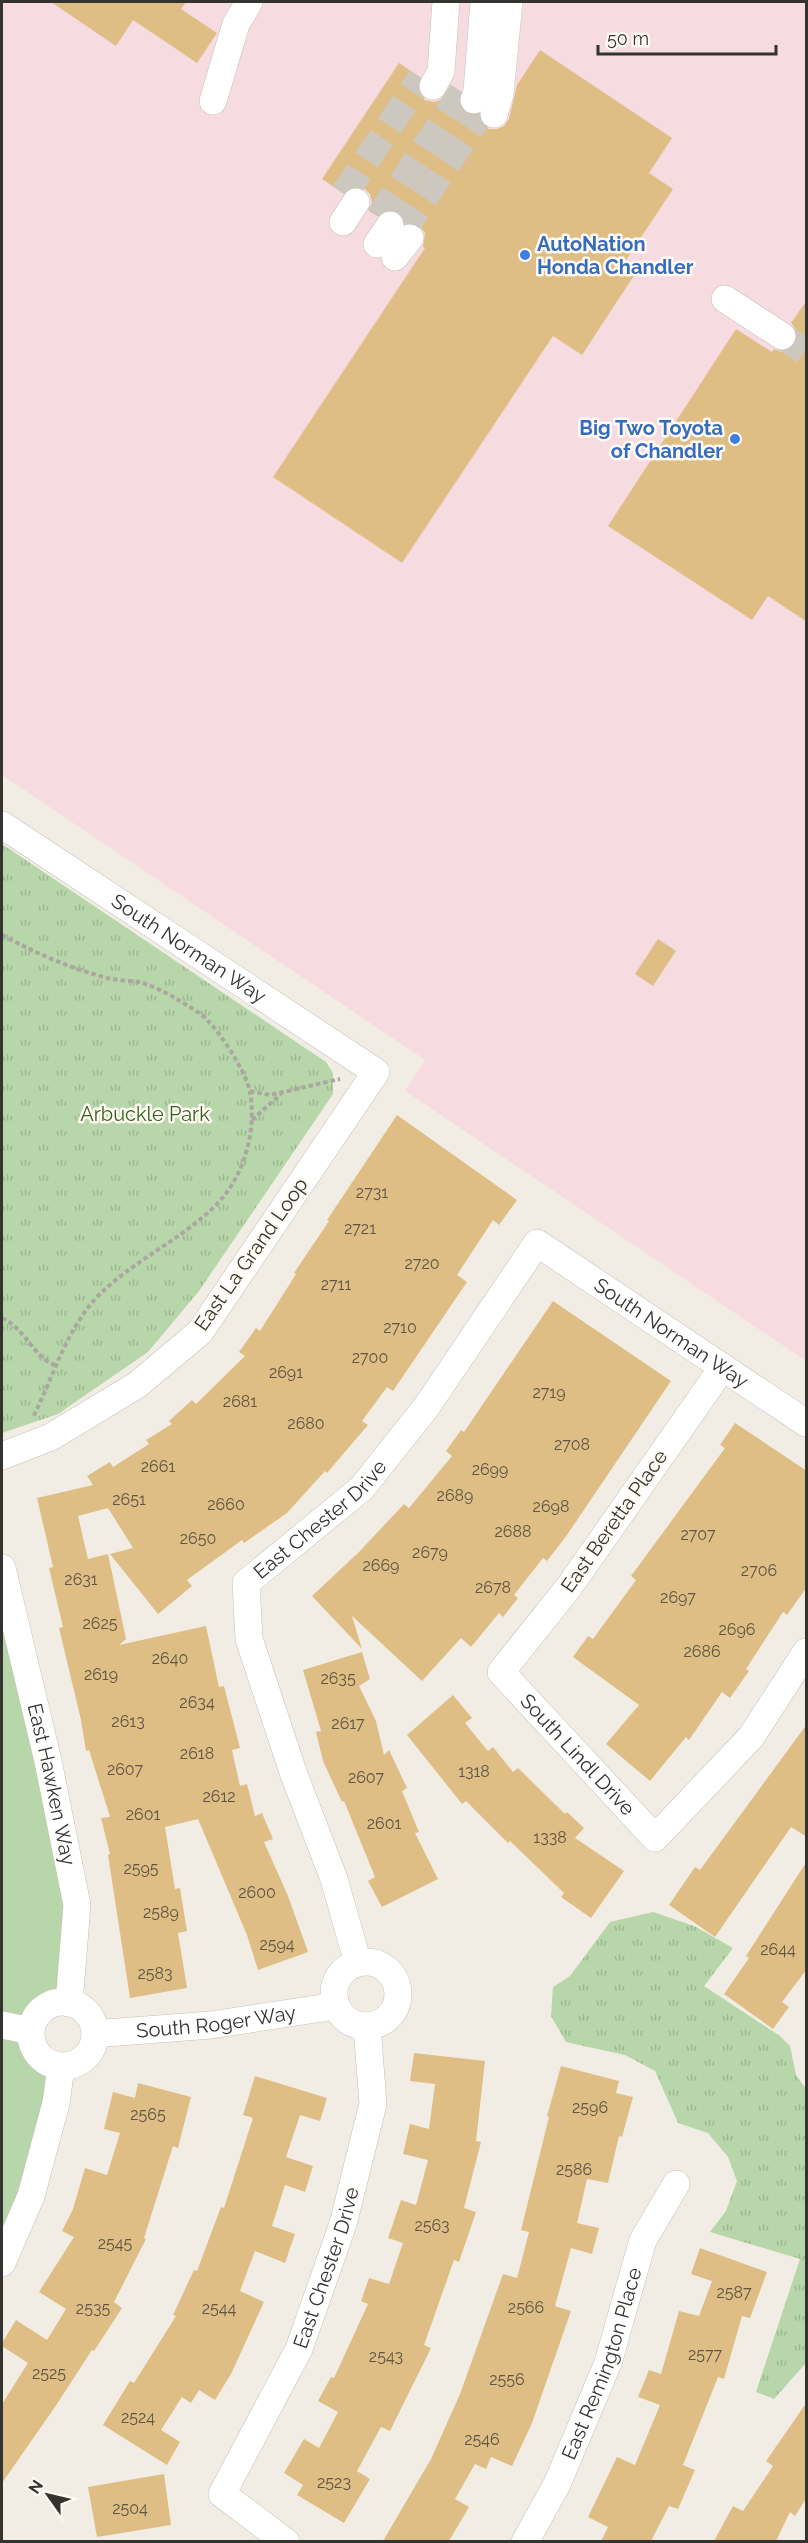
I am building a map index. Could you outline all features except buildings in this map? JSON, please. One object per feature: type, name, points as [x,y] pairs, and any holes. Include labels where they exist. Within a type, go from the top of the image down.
[{"type":"street","points":[[213,101],[236,24],[249,2]]},
{"type":"street","points":[[430,2],[430,63],[460,95],[488,100],[496,2]]},
{"type":"street","points":[[446,2],[441,71],[460,95]]},
{"type":"street","points":[[459,2],[460,95]]},
{"type":"street","points":[[460,95],[465,88],[470,2]]},
{"type":"street","points":[[460,95],[477,91],[484,2]]},
{"type":"street","points":[[460,95],[500,94],[509,2]]},
{"type":"street","points":[[725,299],[782,336]]},
{"type":"street","name":"South Norman Way","points":[[2,825],[376,1072]]},
{"type":"street","name":"East La Grand Loop","points":[[2,1456],[51,1437],[137,1385],[200,1332],[376,1072]]},
{"type":"street","name":"South Norman Way","points":[[537,1243],[807,1423]]},
{"type":"street","name":"East Chester Drive","points":[[358,1963],[334,1879],[293,1772],[249,1639],[246,1583],[362,1488],[427,1406],[537,1243]]},
{"type":"street","name":"East Beretta Place","points":[[501,1672],[568,1587],[723,1368]]},
{"type":"street","name":"East Hawken Way","points":[[2,1568],[48,1761],[77,1905],[69,2003]]},
{"type":"street","name":"South Lindl Drive","points":[[501,1672],[656,1838],[750,1737],[807,1652]]},
{"type":"street","points":[[358,1963],[379,1964],[395,1979],[398,2000],[387,2019],[377,2024],[366,2026],[348,2021],[336,2006],[335,1984],[348,1967],[358,1963]]},
{"type":"street","points":[[58,2002],[69,2003],[86,2012],[95,2030],[94,2040],[86,2056],[79,2062],[61,2067],[42,2059],[35,2051],[31,2031],[33,2021],[48,2005],[58,2002]]},
{"type":"street","name":"South Roger Way","points":[[95,2030],[106,2033],[211,2025],[336,2006]]},
{"type":"street","points":[[2,2025],[31,2031]]},
{"type":"street","name":"East Chester Drive","points":[[286,2541],[222,2494],[299,2349],[343,2224],[373,2104],[366,2026]]},
{"type":"street","points":[[2,2263],[31,2196],[56,2103],[61,2067]]},
{"type":"street","name":"East Remington Place","points":[[525,2541],[557,2484],[608,2362],[643,2240],[676,2184]]},
{"type":"path","points":[[2,935],[30,950],[68,965],[108,978],[142,983],[176,999],[208,1020],[232,1053],[250,1091],[252,1120],[241,1170],[217,1204],[185,1231],[121,1275],[95,1299],[55,1365],[33,1418]]},
{"type":"path","points":[[250,1091],[270,1095],[376,1072]]},
{"type":"path","points":[[252,1120],[282,1092]]},
{"type":"path","points":[[2,1318],[25,1335],[45,1361],[55,1365]]},
{"type":"shaded area","points":[[2,2],[806,2],[806,1361],[405,1091],[425,1060],[2,775]]},
{"type":"green space","name":"Arbuckle Park","points":[[2,844],[326,1062],[333,1073],[333,1094],[199,1291],[148,1352],[58,1414],[2,1433]]},
{"type":"green space","points":[[2,1568],[77,1905],[58,2002],[46,2008],[33,2025],[31,2035],[39,2054],[48,2062],[61,2067],[2,2263]]},
{"type":"green space","points":[[653,1912],[694,1926],[733,1948],[704,1986],[780,2036],[790,2046],[796,2075],[806,2089],[806,2363],[774,2399],[756,2392],[800,2259],[710,2232],[726,2211],[737,2181],[728,2157],[708,2133],[678,2123],[655,2071],[625,2055],[566,2042],[551,2016],[553,1987],[570,1976],[610,1922]]},
{"type":"tunnel","points":[[344,194],[421,78]]},
{"type":"tunnel","points":[[379,217],[462,92]]},
{"type":"tunnel","points":[[402,232],[485,107]]},
{"type":"tunnel","points":[[782,336],[806,352]]},
{"type":"place","name":"AutoNation Honda Chandler","points":[[525,255]]},
{"type":"place","name":"Big Two Toyota of Chandler","points":[[735,439]]}]
